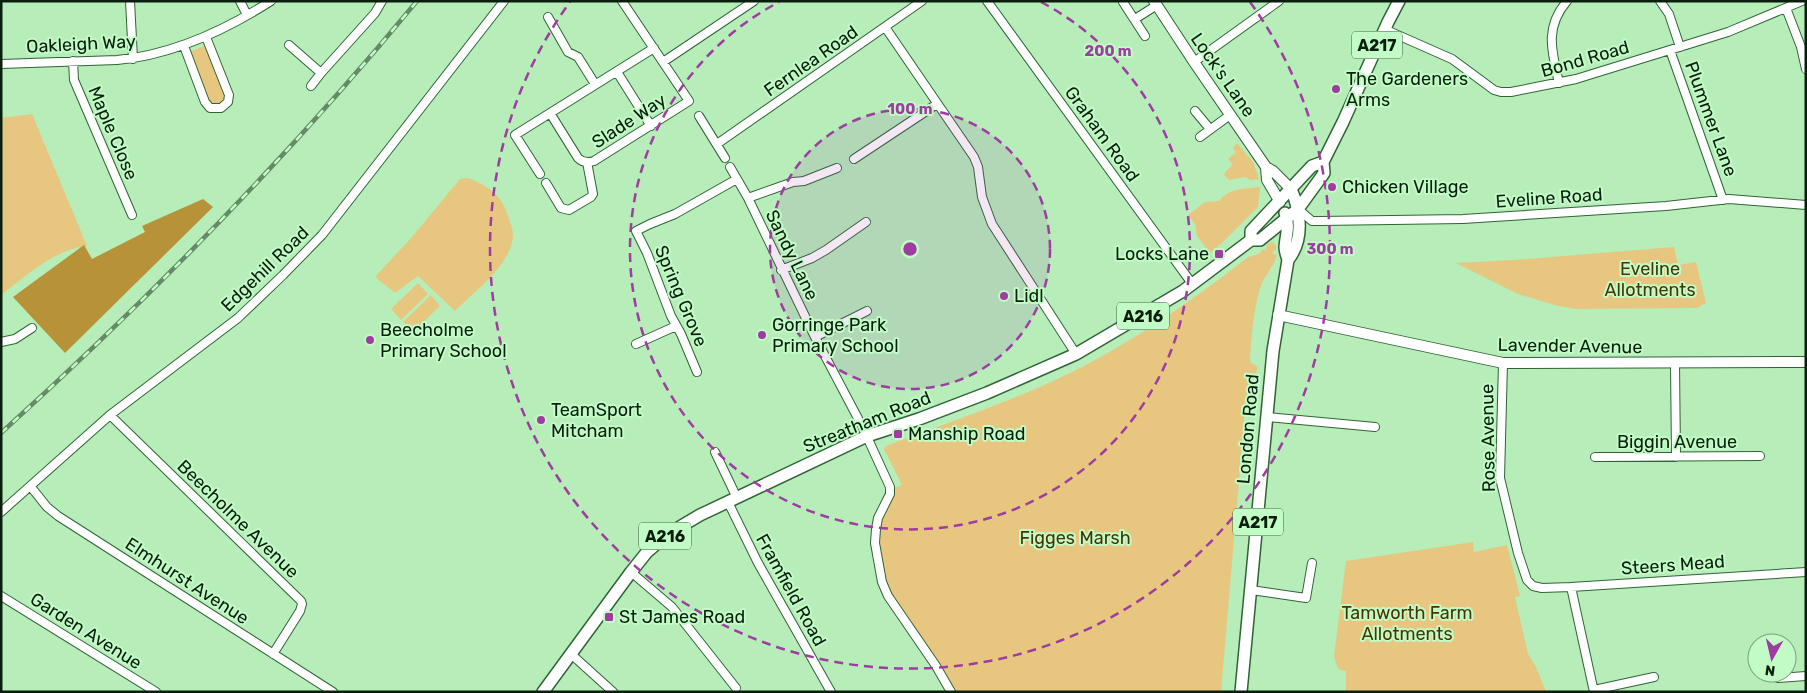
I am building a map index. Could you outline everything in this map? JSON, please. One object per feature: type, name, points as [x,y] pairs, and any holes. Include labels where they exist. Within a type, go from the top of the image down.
[{"type":"main road","name":"A217","points":[[1298,209],[1324,173],[1323,162],[1343,122],[1384,29],[1399,1]]},
{"type":"main road","name":"A217","points":[[1291,189],[1312,166],[1323,162]]},
{"type":"main road","name":"Streatham Road","points":[[1251,240],[1251,231],[1291,189]]},
{"type":"main road","name":"London Road","points":[[1288,260],[1295,251],[1299,234],[1298,209],[1291,189]]},
{"type":"main road","points":[[1280,202],[1287,218]]},
{"type":"main road","name":"Streatham Road","points":[[543,692],[631,572],[647,552],[664,537],[732,500],[1076,354],[1193,284],[1251,240],[1260,240],[1298,209]]},
{"type":"main road","name":"London Road","points":[[1241,692],[1273,351],[1288,260],[1285,249],[1288,229],[1287,218]]},
{"type":"street","points":[[130,1],[133,59]]},
{"type":"street","points":[[240,1],[247,15]]},
{"type":"street","name":"Oakleigh Way","points":[[1,64],[133,59],[184,46],[247,15],[270,1]]},
{"type":"street","points":[[311,86],[375,13],[382,1]]},
{"type":"street","name":"Edgehill Road","points":[[1,512],[110,415],[238,318],[322,235],[504,1]]},
{"type":"street","points":[[622,1],[663,62],[742,4],[754,1]]},
{"type":"street","name":"Fernlea Road","points":[[717,144],[922,1]]},
{"type":"street","name":"Graham Road","points":[[987,1],[1193,284]]},
{"type":"street","points":[[1194,62],[1279,1]]},
{"type":"street","points":[[1559,83],[1551,39],[1556,18],[1567,1]]},
{"type":"street","points":[[1660,1],[1669,14],[1680,47]]},
{"type":"street","name":"Bond Road","points":[[1384,29],[1452,59],[1494,90],[1501,92],[1526,90],[1559,83],[1680,47],[1728,32],[1802,1]]},
{"type":"street","points":[[1123,2],[1145,36]]},
{"type":"street","points":[[1135,19],[1156,3]]},
{"type":"street","name":"Lock's Lane","points":[[1156,3],[1266,167],[1273,171],[1291,189]]},
{"type":"street","points":[[1786,8],[1801,47],[1806,69]]},
{"type":"street","points":[[548,17],[568,52],[578,57],[595,84]]},
{"type":"street","points":[[885,28],[974,157],[978,167],[982,197],[992,224],[1076,354]]},
{"type":"street","points":[[184,46],[206,102],[210,108],[221,108],[228,102],[229,95],[206,36]]},
{"type":"street","points":[[289,45],[322,73]]},
{"type":"street","points":[[540,174],[516,135],[654,48]]},
{"type":"street","name":"Plummer Lane","points":[[1670,50],[1723,200]]},
{"type":"street","name":"Maple Close","points":[[73,61],[74,80],[132,215]]},
{"type":"street","name":"Slade Way","points":[[550,114],[578,158],[587,162],[594,161],[688,101],[663,62]]},
{"type":"street","points":[[617,72],[651,126]]},
{"type":"street","points":[[854,159],[938,104]]},
{"type":"street","points":[[1195,111],[1210,129]]},
{"type":"street","points":[[1200,137],[1230,114]]},
{"type":"street","points":[[699,116],[724,158]]},
{"type":"street","points":[[546,183],[561,208],[570,210],[593,194],[587,162]]},
{"type":"street","name":"Sandy Lane","points":[[730,167],[748,198],[781,270],[870,441]]},
{"type":"street","name":"Lock's Lane","points":[[1266,167],[1268,182],[1280,202]]},
{"type":"street","points":[[748,198],[837,168]]},
{"type":"street","name":"Spring Grove","points":[[697,372],[665,302],[636,231],[675,214],[737,179]]},
{"type":"street","name":"Eveline Road","points":[[1298,209],[1312,221],[1463,219],[1666,206],[1723,200],[1765,201],[1806,205]]},
{"type":"street","points":[[781,270],[812,258],[866,222]]},
{"type":"street","points":[[815,337],[867,311]]},
{"type":"street","name":"Lavender Avenue","points":[[1278,316],[1503,363],[1806,362]]},
{"type":"street","points":[[636,344],[676,326]]},
{"type":"street","points":[[1,342],[16,339],[32,328]]},
{"type":"street","name":"Rose Avenue","points":[[1503,363],[1500,478],[1502,495],[1524,575],[1529,583],[1542,588]]},
{"type":"street","points":[[1675,363],[1676,457]]},
{"type":"street","name":"Beecholme Avenue","points":[[110,415],[301,601],[300,611],[273,654]]},
{"type":"street","points":[[1267,417],[1375,427]]},
{"type":"street","points":[[870,441],[890,487],[890,494],[878,518],[876,529],[875,543],[882,582],[888,596],[936,666],[950,692]]},
{"type":"street","name":"Framfield Road","points":[[715,452],[754,556],[831,692]]},
{"type":"street","name":"Biggin Avenue","points":[[1595,457],[1760,456]]},
{"type":"street","name":"Elmhurst Avenue","points":[[31,487],[47,507],[58,516],[333,692]]},
{"type":"street","points":[[1251,590],[1306,598],[1312,563]]},
{"type":"street","points":[[631,572],[672,607],[736,688]]},
{"type":"street","name":"Steers Mead","points":[[1542,588],[1806,572]]},
{"type":"street","points":[[1571,587],[1594,691],[1654,677]]},
{"type":"street","name":"Garden Avenue","points":[[1,596],[156,692]]},
{"type":"street","points":[[571,654],[613,692]]},
{"type":"green space","points":[[206,45],[225,95],[225,100],[217,105],[209,103],[190,52]]},
{"type":"green space","points":[[32,114],[87,246],[64,252],[41,264],[1,295],[1,118]]},
{"type":"green space","points":[[1237,143],[1253,162],[1259,179],[1251,180],[1245,177],[1229,180],[1224,175],[1233,165],[1228,159],[1236,152],[1233,148]]},
{"type":"green space","points":[[468,178],[492,191],[504,206],[513,235],[511,246],[506,256],[491,277],[455,311],[418,276],[395,293],[375,277],[412,237],[460,179]]},
{"type":"green space","points":[[1260,187],[1258,207],[1210,253],[1197,236],[1195,224],[1188,215],[1205,202],[1219,201],[1232,191]]},
{"type":"green space","name":"Figges Marsh","points":[[1272,242],[1276,249],[1272,253],[1277,255],[1259,291],[1253,322],[1250,362],[1258,367],[1246,399],[1221,692],[955,692],[950,681],[892,594],[885,578],[879,551],[878,533],[880,524],[891,502],[894,488],[902,485],[884,449],[886,446],[979,412],[1070,373],[1093,361],[1162,319],[1248,257],[1259,254],[1263,249],[1266,251],[1267,244]]},
{"type":"green space","name":"Eveline Allotments","points":[[1674,247],[1678,265],[1696,262],[1706,303],[1697,308],[1576,309],[1558,306],[1518,294],[1456,263],[1514,260]]},
{"type":"green space","points":[[418,283],[428,294],[401,320],[391,309]]},
{"type":"green space","points":[[431,295],[440,306],[413,332],[403,322]]},
{"type":"green space","name":"Tamworth Farm Allotments","points":[[1473,542],[1474,552],[1507,545],[1520,596],[1515,597],[1528,654],[1536,667],[1546,692],[1346,692],[1346,671],[1338,669],[1334,656],[1346,561]]},
{"type":"shaded area","points":[[203,199],[213,207],[65,353],[13,297],[84,245],[92,259],[145,232],[142,226]]},
{"type":"railway","points":[[1,433],[111,331],[217,224],[319,115],[417,1]]},
{"type":"place","name":"The Gardeners Arms","points":[[1336,89]]},
{"type":"place","name":"Chicken Village","points":[[1332,187]]},
{"type":"place","name":"Locks Lane","points":[[1219,254]]},
{"type":"place","name":"Lidl","points":[[1004,296]]},
{"type":"place","name":"Gorringe Park Primary School","points":[[762,335]]},
{"type":"place","name":"Beecholme Primary School","points":[[370,340]]},
{"type":"place","name":"TeamSport Mitcham","points":[[541,420]]},
{"type":"place","name":"Manship Road","points":[[898,434]]},
{"type":"place","name":"St James Road","points":[[609,617]]}]
